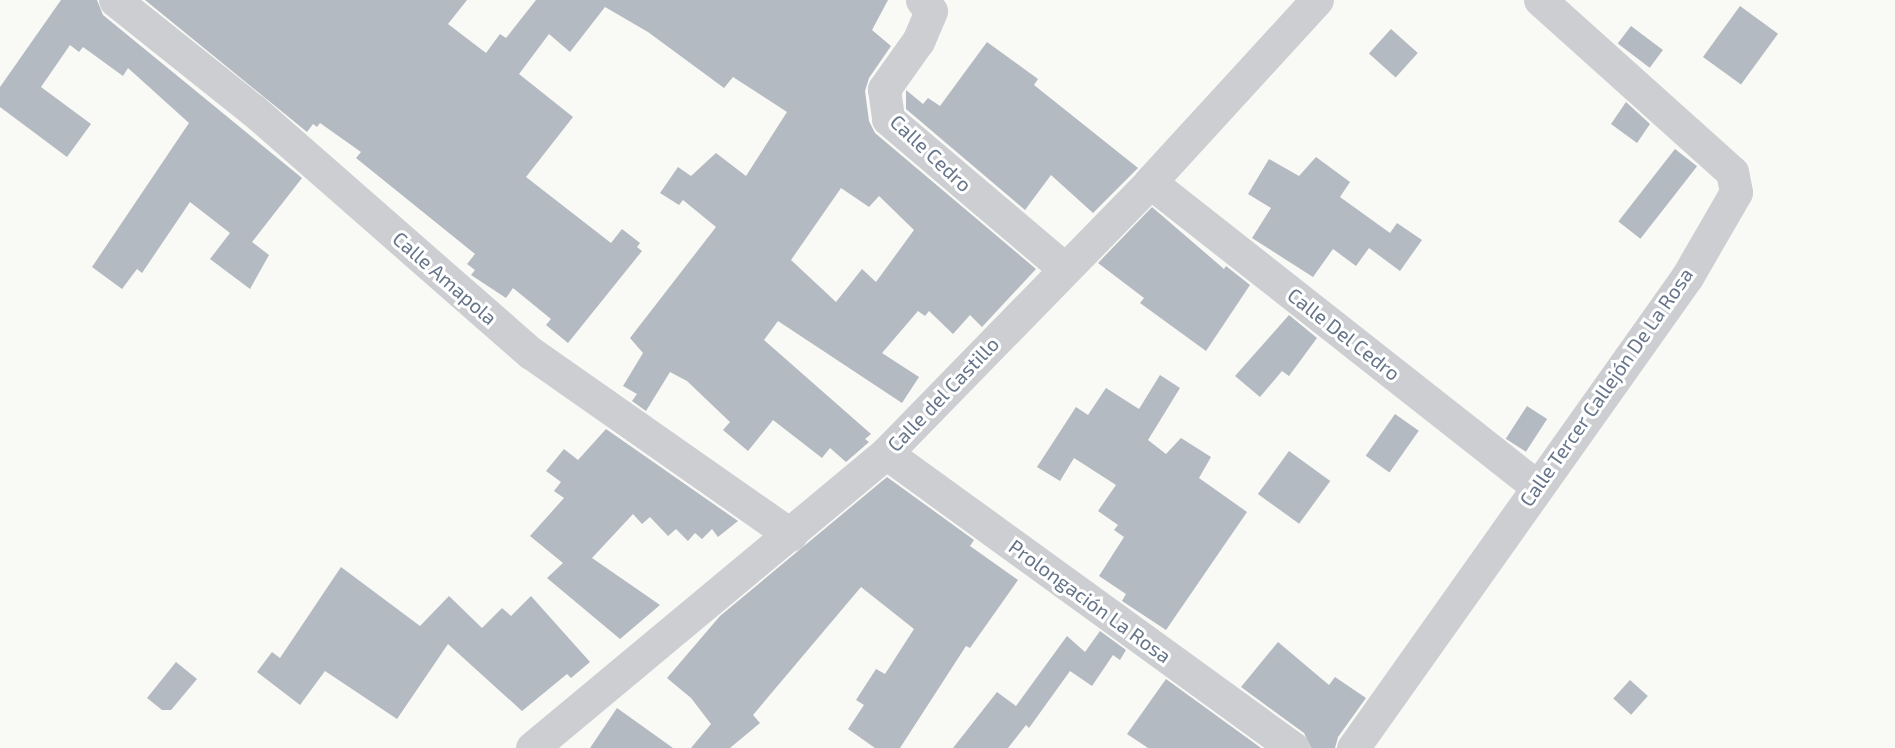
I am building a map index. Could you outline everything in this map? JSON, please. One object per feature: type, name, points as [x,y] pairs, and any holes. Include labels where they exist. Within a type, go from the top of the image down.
[{"type":"street","name":"Calle Amapola","points":[[114,0],[253,110],[531,353],[791,535]]},
{"type":"street","name":"Calle del Castillo","points":[[531,748],[791,535],[886,453],[1150,182],[1317,0]]},
{"type":"street","name":"Calle Tercer Callejón De La Rosa","points":[[1353,748],[1687,277],[1736,192],[1732,172],[1540,0]]},
{"type":"street","name":"Calle Cedro","points":[[927,6],[918,41],[884,89],[888,119],[1064,268]]},
{"type":"street","name":"Calle Del Cedro","points":[[1150,182],[1537,487]]},
{"type":"street","name":"Prolongación La Rosa","points":[[886,453],[1293,748]]},
{"type":"building","points":[[61,0],[97,0],[103,15],[302,178],[252,242],[269,255],[250,289],[210,259],[230,233],[190,202],[142,273],[137,269],[122,289],[92,267],[189,123],[128,68],[123,76],[83,47],[79,52],[70,45],[41,87],[91,124],[67,157],[0,107],[0,87]]},
{"type":"building","points":[[145,0],[467,0],[448,24],[486,53],[500,34],[506,38],[536,0],[888,0],[872,30],[891,46],[869,78],[865,91],[869,121],[875,133],[1036,269],[982,327],[970,315],[953,334],[929,311],[925,316],[918,311],[882,353],[919,377],[902,403],[778,321],[764,340],[871,434],[865,439],[869,442],[846,462],[830,448],[822,458],[773,420],[748,451],[723,430],[730,422],[687,381],[670,372],[646,411],[632,401],[637,394],[623,386],[643,353],[630,338],[716,227],[683,200],[679,205],[660,193],[678,167],[691,176],[716,153],[746,176],[787,112],[733,77],[724,88],[648,32],[605,7],[570,52],[549,34],[519,74],[573,117],[526,177],[611,243],[622,229],[640,243],[637,247],[642,251],[568,343],[546,325],[551,319],[513,288],[506,298],[471,275],[475,270],[467,264],[475,254],[356,158],[361,152],[320,123],[317,127],[313,124],[307,132]],"holes":[[[841,188],[869,207],[879,196],[914,230],[876,282],[862,269],[836,302],[791,260]]]},
{"type":"building","points":[[1740,6],[1778,34],[1741,85],[1703,57]]},
{"type":"building","points":[[1631,26],[1663,50],[1650,68],[1618,44]]},
{"type":"building","points":[[1391,29],[1418,53],[1396,78],[1369,54]]},
{"type":"building","points":[[987,42],[1038,79],[1034,85],[1138,168],[1093,213],[1051,175],[1025,210],[906,109],[906,90],[923,104],[928,98],[940,106]]},
{"type":"building","points":[[1626,102],[1650,124],[1637,143],[1611,124]]},
{"type":"building","points":[[1675,149],[1697,166],[1640,239],[1618,221]]},
{"type":"building","points":[[1316,157],[1350,182],[1340,197],[1390,233],[1397,223],[1422,240],[1400,271],[1369,248],[1356,266],[1333,249],[1313,277],[1252,238],[1271,208],[1248,194],[1269,159],[1299,176]]},
{"type":"building","points":[[1152,207],[1224,269],[1226,266],[1250,285],[1206,351],[1140,303],[1144,298],[1098,263]]},
{"type":"building","points":[[1289,315],[1317,338],[1289,376],[1282,371],[1260,397],[1235,376]]},
{"type":"building","points":[[1160,375],[1180,388],[1148,440],[1166,454],[1181,438],[1211,457],[1199,478],[1247,512],[1166,630],[1122,601],[1126,594],[1099,576],[1124,537],[1114,530],[1118,525],[1098,511],[1116,485],[1074,458],[1060,481],[1037,467],[1076,407],[1088,415],[1106,388],[1139,409]]},
{"type":"building","points":[[1527,406],[1547,419],[1526,452],[1506,439]]},
{"type":"building","points":[[1395,414],[1419,431],[1390,472],[1366,456]]},
{"type":"building","points":[[606,429],[738,521],[718,537],[712,529],[702,539],[695,533],[688,541],[676,529],[668,536],[650,517],[642,524],[633,514],[592,558],[660,605],[620,639],[547,578],[563,563],[530,536],[564,498],[554,491],[561,482],[546,471],[564,449],[578,460]]},
{"type":"building","points":[[1289,451],[1330,481],[1299,524],[1258,494]]},
{"type":"building","points":[[887,477],[974,540],[970,546],[1018,580],[970,648],[966,646],[900,748],[875,748],[848,729],[864,705],[856,700],[876,669],[885,674],[914,629],[861,587],[753,715],[760,723],[730,748],[691,748],[711,724],[691,698],[667,678],[720,616]]},
{"type":"building","points":[[341,567],[420,626],[449,596],[482,628],[502,608],[511,616],[531,596],[590,662],[571,678],[567,674],[522,711],[448,644],[397,719],[325,671],[300,705],[257,672],[272,652],[280,658]]},
{"type":"building","points":[[1100,631],[1126,650],[1120,660],[1113,655],[1092,686],[1070,671],[1029,728],[1026,725],[1008,748],[953,748],[997,692],[1016,706],[1067,636],[1085,652]]},
{"type":"building","points":[[1278,642],[1329,685],[1335,677],[1366,698],[1338,737],[1335,748],[1311,748],[1304,733],[1241,687]]},
{"type":"building","points":[[176,662],[197,679],[171,710],[162,710],[147,698]]},
{"type":"building","points":[[1166,679],[1261,748],[1148,748],[1127,734]]},
{"type":"building","points":[[1630,680],[1648,696],[1631,715],[1613,699]]},
{"type":"building","points":[[617,708],[673,748],[590,748]]}]
